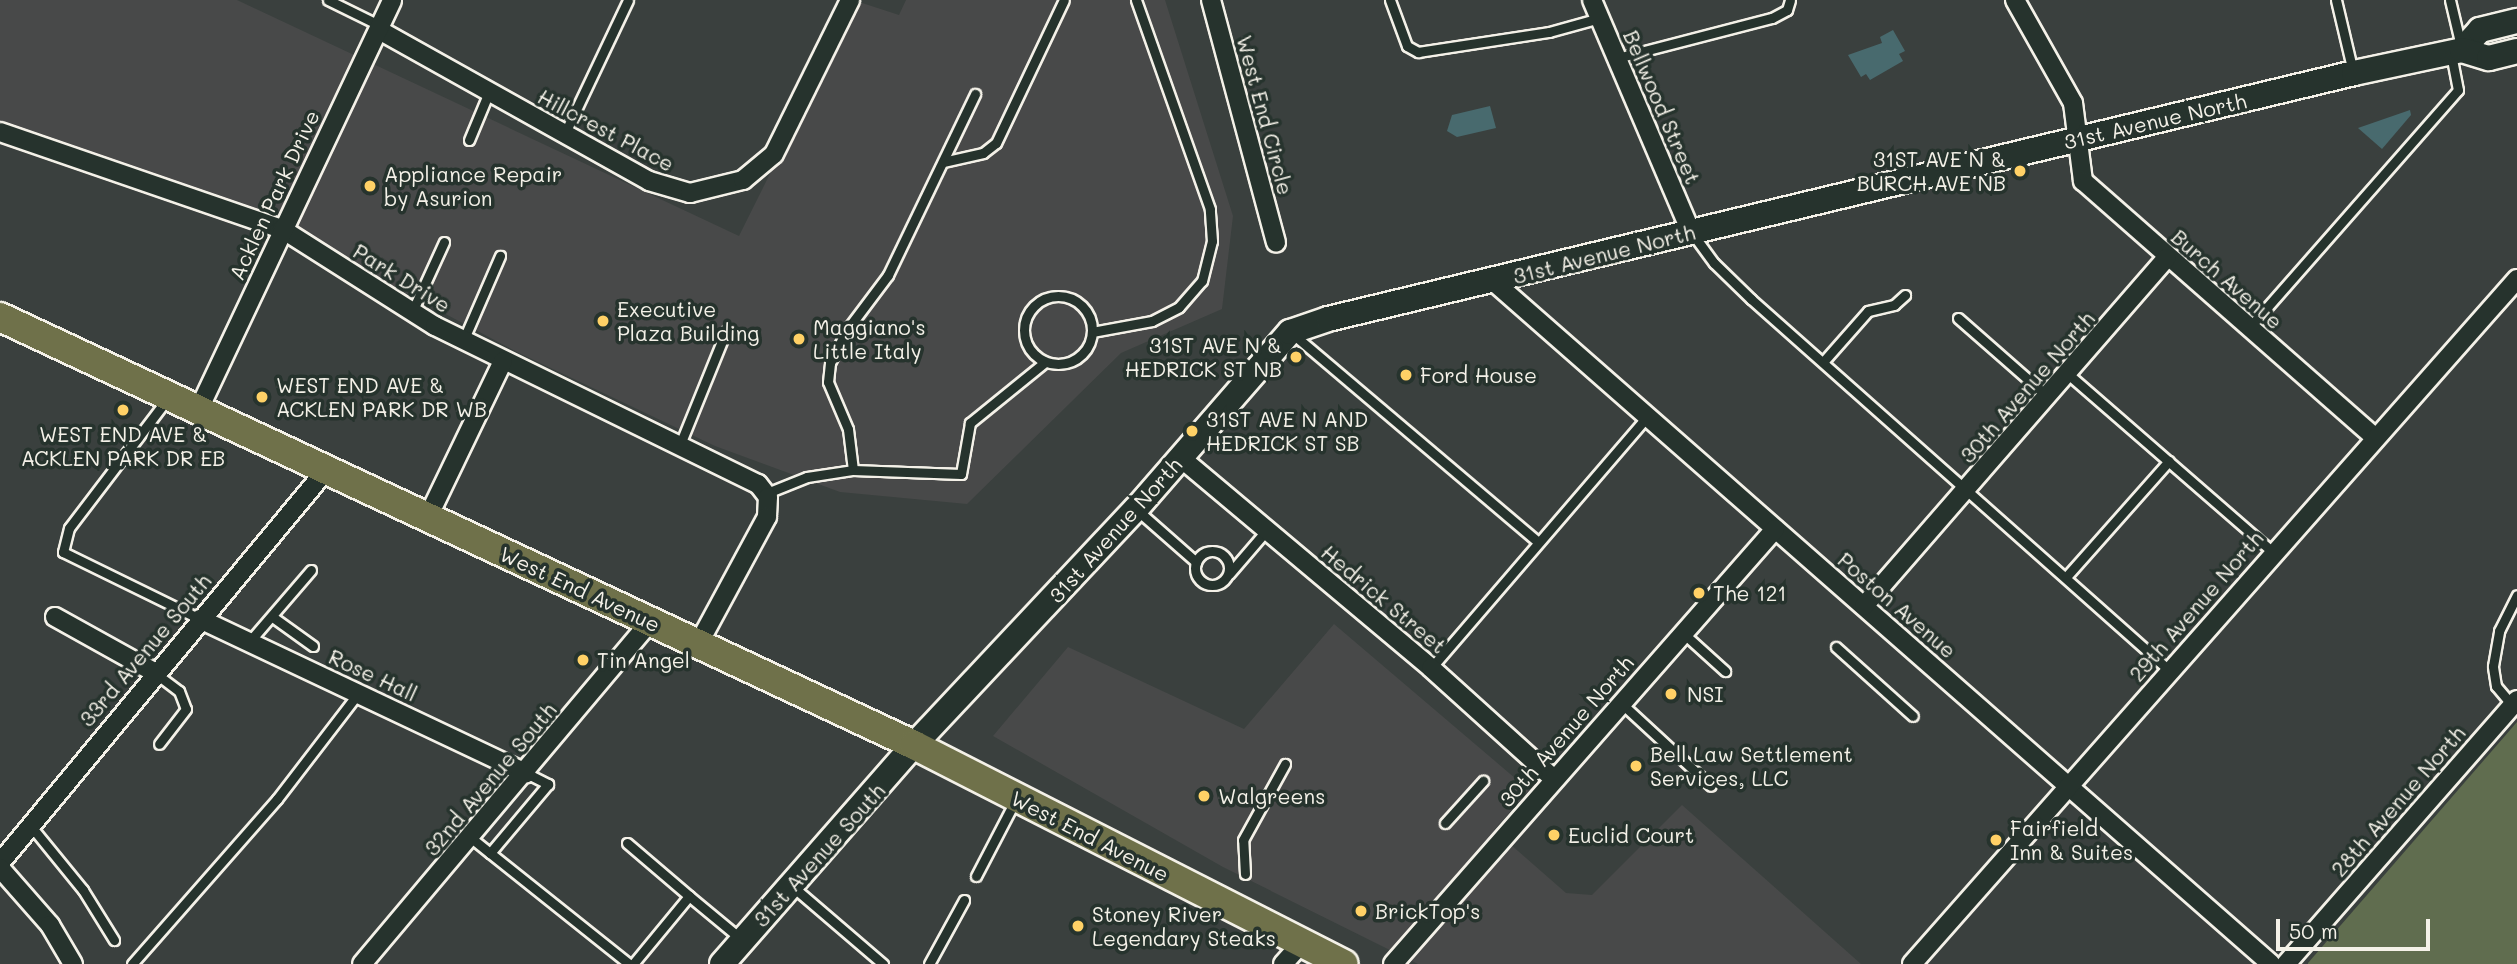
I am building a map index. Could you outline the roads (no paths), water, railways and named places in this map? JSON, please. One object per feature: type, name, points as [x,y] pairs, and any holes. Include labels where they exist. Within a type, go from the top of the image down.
[{"type":"main road","name":"31st Avenue North","points":[[2456,52],[2480,30],[2517,21]]},
{"type":"main road","name":"31st Avenue North","points":[[914,745],[1136,509],[1290,332],[1691,232],[2354,74],[2456,52],[2489,58],[2517,51]]},
{"type":"main road","name":"West End Avenue","points":[[0,317],[914,745],[1017,798],[1292,954],[1343,964]]},
{"type":"main road","name":"31st Avenue South","points":[[722,964],[914,745]]},
{"type":"street","name":"Acklen Park Drive","points":[[198,411],[392,0]]},
{"type":"street","name":"Hillcrest Place","points":[[380,28],[564,135],[677,191],[718,189],[743,180],[763,167],[782,143],[850,0]]},
{"type":"street","name":"West End Circle","points":[[1210,0],[1276,242]]},
{"type":"street","name":"Bellwood Street","points":[[1592,0],[1691,232]]},
{"type":"street","name":"Burch Avenue","points":[[2015,0],[2073,103],[2084,181],[2167,258],[2374,437]]},
{"type":"street","name":"Park Drive","points":[[0,132],[282,229],[412,313],[463,341],[752,480],[767,493]]},
{"type":"street","name":"30th Avenue North","points":[[1864,606],[2167,258]]},
{"type":"street","name":"29th Avenue North","points":[[1912,964],[2070,788],[2374,437],[2517,279]]},
{"type":"street","name":"Poston Avenue","points":[[1493,281],[2271,964]]},
{"type":"street","points":[[427,519],[503,361]]},
{"type":"street","name":"Hedrick Street","points":[[1181,458],[1431,668],[1554,779]]},
{"type":"street","name":"33rd Avenue South","points":[[0,865],[154,672],[327,469]]},
{"type":"street","points":[[699,643],[764,526],[767,493]]},
{"type":"street","name":"30th Avenue North","points":[[1393,964],[1775,529]]},
{"type":"street","points":[[55,617],[154,672]]},
{"type":"street","name":"Rose Hall","points":[[200,619],[526,773]]},
{"type":"street","name":"32nd Avenue South","points":[[362,964],[526,773],[651,621]]},
{"type":"street","name":"28th Avenue North","points":[[2286,964],[2515,703]]},
{"type":"street","points":[[0,865],[50,925],[73,964]]},
{"type":"lane","points":[[328,0],[380,28]]},
{"type":"lane","points":[[564,135],[628,0]]},
{"type":"lane","points":[[943,162],[983,153],[996,143],[1064,0]]},
{"type":"lane","points":[[1092,332],[1152,321],[1179,307],[1202,281],[1212,241],[1210,209],[1136,0]]},
{"type":"lane","points":[[1390,0],[1407,46],[1418,52],[1549,32],[1600,18]]},
{"type":"lane","points":[[1617,58],[1772,18],[1787,10],[1790,0]]},
{"type":"lane","points":[[2336,0],[2354,74]]},
{"type":"lane","points":[[2248,329],[2458,90],[2450,0]]},
{"type":"lane","points":[[469,140],[489,92]]},
{"type":"lane","points":[[853,470],[848,429],[828,382],[830,363],[846,331],[879,292],[975,94]]},
{"type":"lane","points":[[1691,232],[1713,263],[2170,671]]},
{"type":"lane","points":[[412,313],[444,242]]},
{"type":"lane","points":[[463,341],[500,256]]},
{"type":"lane","points":[[1823,362],[1868,311],[1894,305],[1905,295]]},
{"type":"lane","points":[[1056,296],[1077,302],[1085,310],[1092,332],[1089,344],[1074,361],[1045,362],[1032,353],[1023,333],[1036,304],[1056,296]]},
{"type":"lane","points":[[1958,318],[2048,397]]},
{"type":"lane","points":[[679,447],[726,331]]},
{"type":"lane","points":[[1290,332],[1537,541]]},
{"type":"lane","points":[[767,493],[807,477],[853,470],[961,474],[970,423],[1045,362]]},
{"type":"lane","points":[[2068,373],[2273,552]]},
{"type":"lane","points":[[169,397],[69,528],[63,552],[200,619]]},
{"type":"lane","points":[[1431,668],[1537,541],[1647,416]]},
{"type":"lane","points":[[2066,577],[2169,461]]},
{"type":"lane","points":[[1136,509],[1196,562],[1197,573],[1205,583],[1224,580],[1266,531]]},
{"type":"lane","points":[[1196,562],[1207,552],[1221,553],[1229,566],[1224,580]]},
{"type":"lane","points":[[249,642],[274,618],[311,570]]},
{"type":"lane","points":[[2515,703],[2496,686],[2493,666],[2499,631],[2517,595]]},
{"type":"lane","points":[[274,618],[313,646]]},
{"type":"lane","points":[[1683,633],[1725,671]]},
{"type":"lane","points":[[1836,647],[1913,716]]},
{"type":"lane","points":[[154,672],[179,691],[186,709],[159,744]]},
{"type":"lane","points":[[132,964],[277,799],[359,692]]},
{"type":"lane","points":[[1621,703],[1711,786]]},
{"type":"lane","points":[[1245,874],[1243,840],[1285,764]]},
{"type":"lane","points":[[490,853],[548,784],[526,773]]},
{"type":"lane","points":[[1445,823],[1483,781]]},
{"type":"lane","points":[[976,876],[1017,798]]},
{"type":"lane","points":[[30,825],[83,890],[114,940]]},
{"type":"lane","points":[[470,837],[631,964],[689,896]]},
{"type":"lane","points":[[626,844],[743,940]]},
{"type":"lane","points":[[791,885],[883,964]]},
{"type":"lane","points":[[929,964],[964,900]]},
{"type":"water","points":[[1893,30],[1905,51],[1899,54],[1903,61],[1870,80],[1866,74],[1861,77],[1848,55],[1882,43],[1880,37]]},
{"type":"water","points":[[1490,106],[1496,128],[1457,137],[1447,131],[1452,115]]},
{"type":"water","points":[[2410,110],[2411,115],[2382,149],[2358,128]]},
{"type":"place","name":"31ST AVE N & BURCH AVE NB","points":[[2020,171]]},
{"type":"place","name":"Appliance Repair by Asurion","points":[[370,186]]},
{"type":"place","name":"Executive Plaza Building","points":[[603,321]]},
{"type":"place","name":"Maggiano's Little Italy","points":[[799,339]]},
{"type":"place","name":"31ST AVE N & HEDRICK ST NB","points":[[1296,357]]},
{"type":"place","name":"Ford House","points":[[1406,375]]},
{"type":"place","name":"WEST END AVE & ACKLEN PARK DR WB","points":[[262,397]]},
{"type":"place","name":"WEST END AVE & ACKLEN PARK DR EB","points":[[123,410]]},
{"type":"place","name":"31ST AVE N AND HEDRICK ST SB","points":[[1192,431]]},
{"type":"place","name":"The 121","points":[[1699,593]]},
{"type":"place","name":"Tin Angel","points":[[583,660]]},
{"type":"place","name":"NSI","points":[[1671,694]]},
{"type":"place","name":"Bell Law Settlement Services, LLC","points":[[1636,766]]},
{"type":"place","name":"Walgreens","points":[[1204,796]]},
{"type":"place","name":"Euclid Court","points":[[1554,835]]},
{"type":"place","name":"Fairfield Inn & Suites","points":[[1996,840]]},
{"type":"place","name":"BrickTop's","points":[[1361,911]]},
{"type":"place","name":"Stoney River Legendary Steaks","points":[[1078,926]]}]
